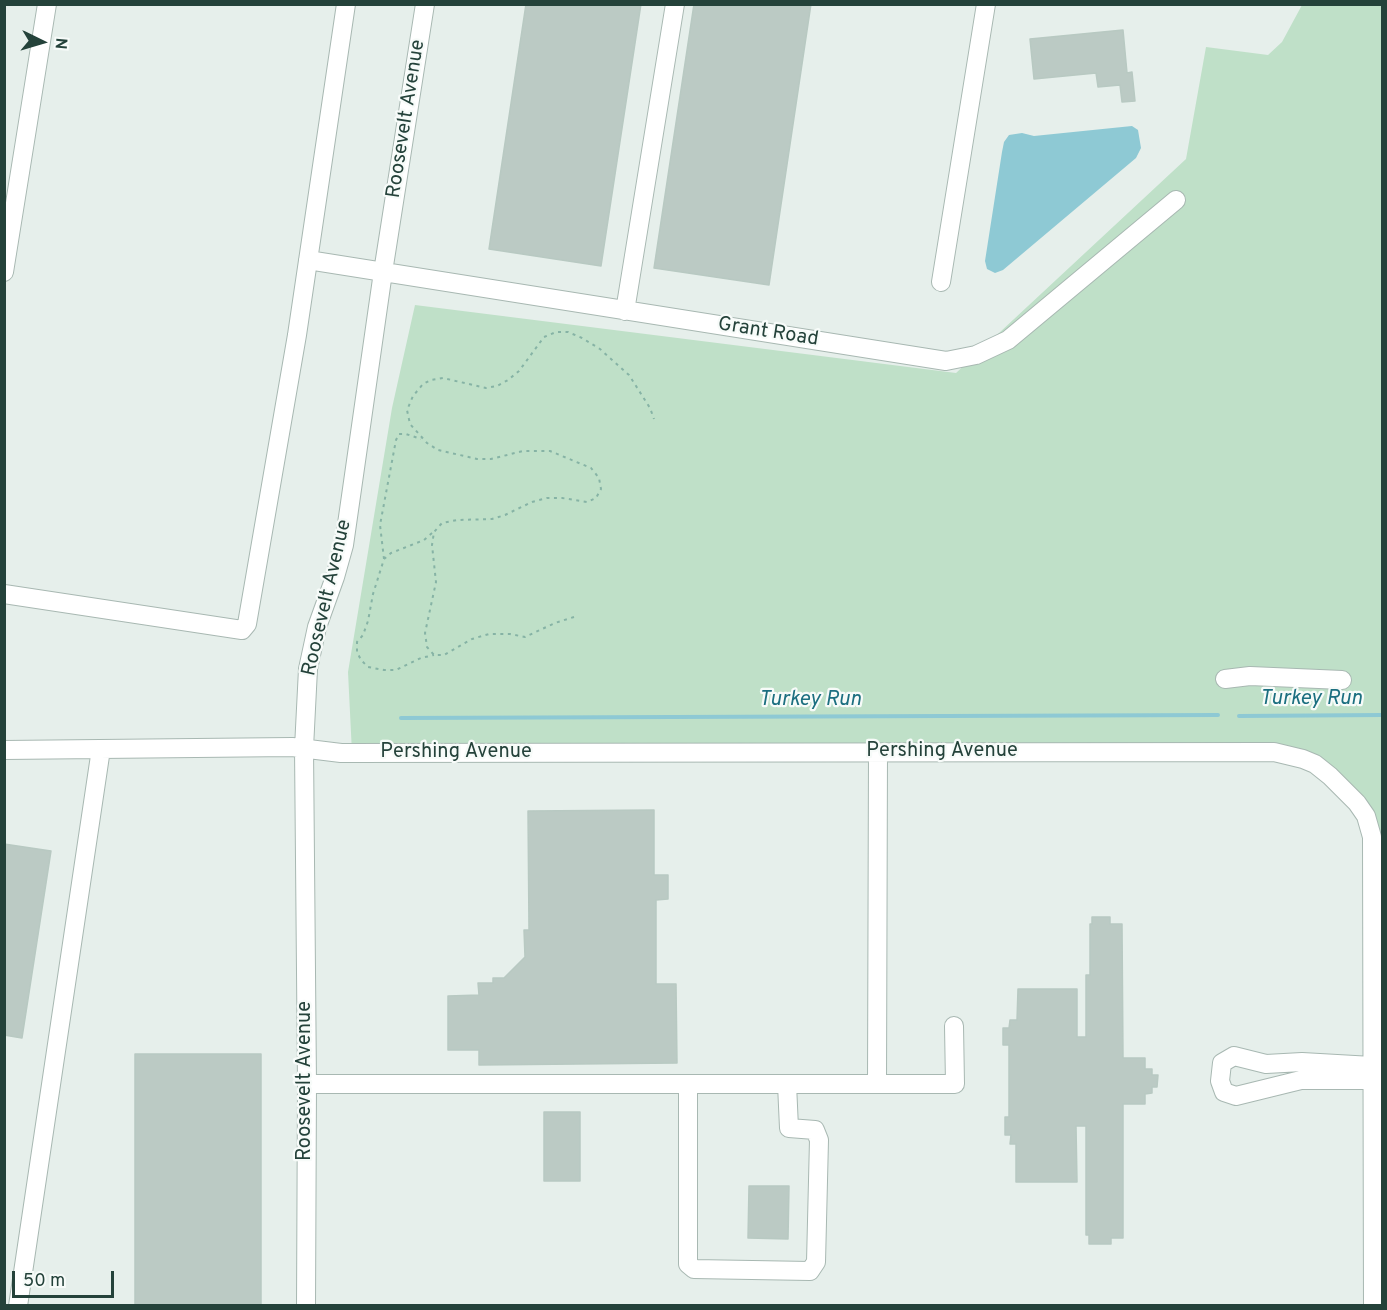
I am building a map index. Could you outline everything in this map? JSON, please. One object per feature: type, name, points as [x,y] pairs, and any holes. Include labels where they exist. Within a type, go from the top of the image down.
[{"type":"street","points":[[4,272],[47,4]]},
{"type":"street","points":[[4,594],[242,630],[247,624],[308,260],[346,4]]},
{"type":"street","name":"Roosevelt Avenue","points":[[306,1305],[304,748],[308,669],[317,627],[336,577],[344,544],[425,4]]},
{"type":"street","points":[[625,311],[675,4]]},
{"type":"street","points":[[941,282],[986,4]]},
{"type":"street","name":"Grant Road","points":[[308,260],[946,361],[976,355],[1008,340],[1176,200]]},
{"type":"street","points":[[1225,679],[1250,676],[1342,680]]},
{"type":"street","name":"Pershing Avenue","points":[[4,750],[304,748],[341,753],[1274,752],[1288,754],[1315,764],[1357,803],[1366,816],[1371,826],[1377,854],[1372,1073],[1378,1278],[1374,1305]]},
{"type":"street","points":[[18,1305],[101,750]]},
{"type":"street","points":[[877,1084],[878,752]]},
{"type":"street","points":[[307,1084],[955,1084],[954,1026]]},
{"type":"street","points":[[1234,1056],[1266,1064],[1302,1062],[1372,1073],[1301,1080],[1236,1096],[1224,1092],[1220,1082],[1222,1063],[1234,1056]]},
{"type":"street","points":[[688,1084],[688,1264],[694,1269],[810,1270],[816,1262],[819,1140],[815,1130],[789,1128],[788,1084]]},
{"type":"path","points":[[384,559],[391,553],[424,540],[442,523],[492,519],[547,498],[587,502],[596,498],[601,489],[599,478],[591,468],[550,451],[523,451],[490,459],[477,459],[438,450],[424,440],[410,424],[407,410],[413,396],[423,384],[443,378],[486,388],[496,386],[519,371],[544,337],[556,332],[568,332],[582,338],[615,362],[634,382],[654,419]]},
{"type":"path","points":[[424,440],[406,434],[399,434],[396,440],[380,525],[384,559],[373,594],[368,621],[363,635],[357,642],[357,652],[361,660],[368,668],[396,670],[421,658],[444,654],[472,639],[489,634],[525,637],[574,617]]},
{"type":"path","points":[[434,532],[432,545],[436,582],[424,633],[427,647],[434,655]]},
{"type":"green space","points":[[1302,5],[1382,5],[1382,923],[1372,915],[1371,827],[1303,759],[352,753],[348,672],[392,408],[415,305],[956,373],[1186,159],[1206,47],[1268,55],[1282,42]]},
{"type":"water","points":[[1132,126],[1138,130],[1141,148],[1136,158],[1003,270],[995,273],[987,269],[985,261],[1002,152],[1004,142],[1009,135],[1022,133],[1034,136]]},
{"type":"building","points":[[526,4],[641,4],[601,266],[489,249]]},
{"type":"building","points":[[694,4],[811,4],[769,285],[654,268]]},
{"type":"building","points":[[1123,30],[1127,73],[1132,72],[1135,101],[1122,102],[1120,85],[1098,87],[1096,73],[1034,79],[1030,39]]},
{"type":"building","points":[[654,810],[654,875],[668,875],[668,899],[656,900],[656,984],[676,984],[677,1063],[479,1065],[479,1050],[448,1050],[448,996],[479,995],[478,983],[493,983],[493,978],[504,978],[525,957],[524,930],[529,930],[528,811]]},
{"type":"building","points":[[4,844],[51,851],[22,1038],[4,1035]]},
{"type":"building","points":[[1092,917],[1110,917],[1110,924],[1122,924],[1123,1058],[1145,1058],[1145,1069],[1152,1069],[1152,1075],[1158,1075],[1157,1087],[1152,1087],[1152,1093],[1145,1094],[1145,1104],[1123,1104],[1123,1238],[1111,1238],[1111,1244],[1089,1244],[1089,1235],[1086,1235],[1086,1126],[1076,1126],[1077,1182],[1016,1182],[1016,1144],[1010,1144],[1011,1135],[1005,1135],[1005,1117],[1009,1117],[1009,1045],[1003,1045],[1003,1028],[1009,1028],[1010,1020],[1017,1020],[1018,989],[1077,989],[1077,1037],[1086,1037],[1086,975],[1090,975]]},
{"type":"building","points":[[135,1054],[261,1054],[261,1306],[135,1306]]},
{"type":"building","points":[[544,1112],[580,1112],[580,1181],[544,1181]]},
{"type":"building","points":[[749,1186],[789,1186],[788,1239],[748,1238]]},
{"type":"waterway","name":"Turkey Run","points":[[401,718],[1218,715]]},
{"type":"waterway","name":"Turkey Run","points":[[1239,716],[1382,715]]}]
